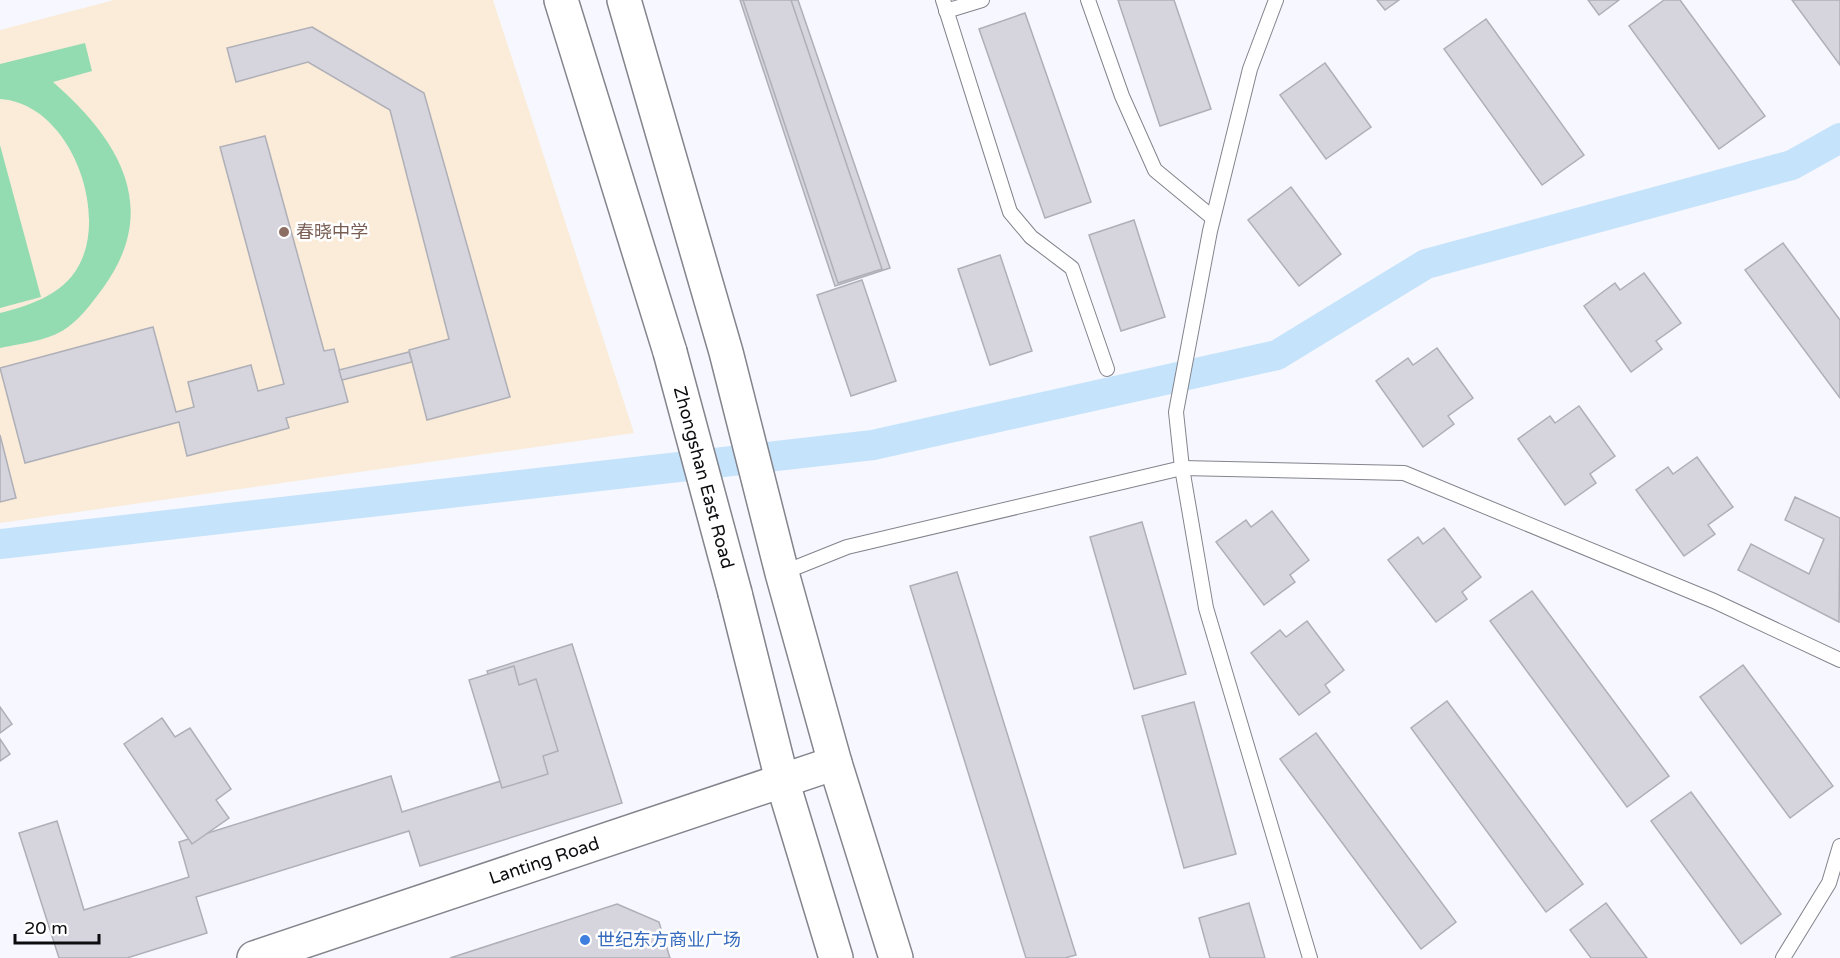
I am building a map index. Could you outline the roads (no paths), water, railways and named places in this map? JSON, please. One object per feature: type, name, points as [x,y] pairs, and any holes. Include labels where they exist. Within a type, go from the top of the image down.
[{"type":"main road","name":"Zhongshan East Road","points":[[561,0],[670,352],[735,593],[782,780],[836,958]]},
{"type":"main road","points":[[624,0],[726,352],[782,573],[835,763],[897,958]]},
{"type":"main road","name":"Lanting Road","points":[[254,958],[835,763]]},
{"type":"lane","points":[[982,0],[944,5],[1010,212],[1030,237],[1071,268],[1107,369]]},
{"type":"lane","points":[[1088,0],[1122,96],[1155,170],[1213,218]]},
{"type":"lane","points":[[1276,0],[1250,69],[1213,218],[1176,412],[1182,468],[1206,608],[1310,958]]},
{"type":"lane","points":[[782,573],[847,547],[1182,468],[1404,473],[1714,600],[1840,660]]},
{"type":"lane","points":[[1783,958],[1829,883],[1840,846]]},
{"type":"waterway","points":[[0,544],[873,445],[1277,355],[1426,264],[1792,165],[1840,138]]},
{"type":"place","name":"春晓中学","points":[[284,232]]},
{"type":"place","name":"世纪东方商业广场","points":[[585,940]]}]
